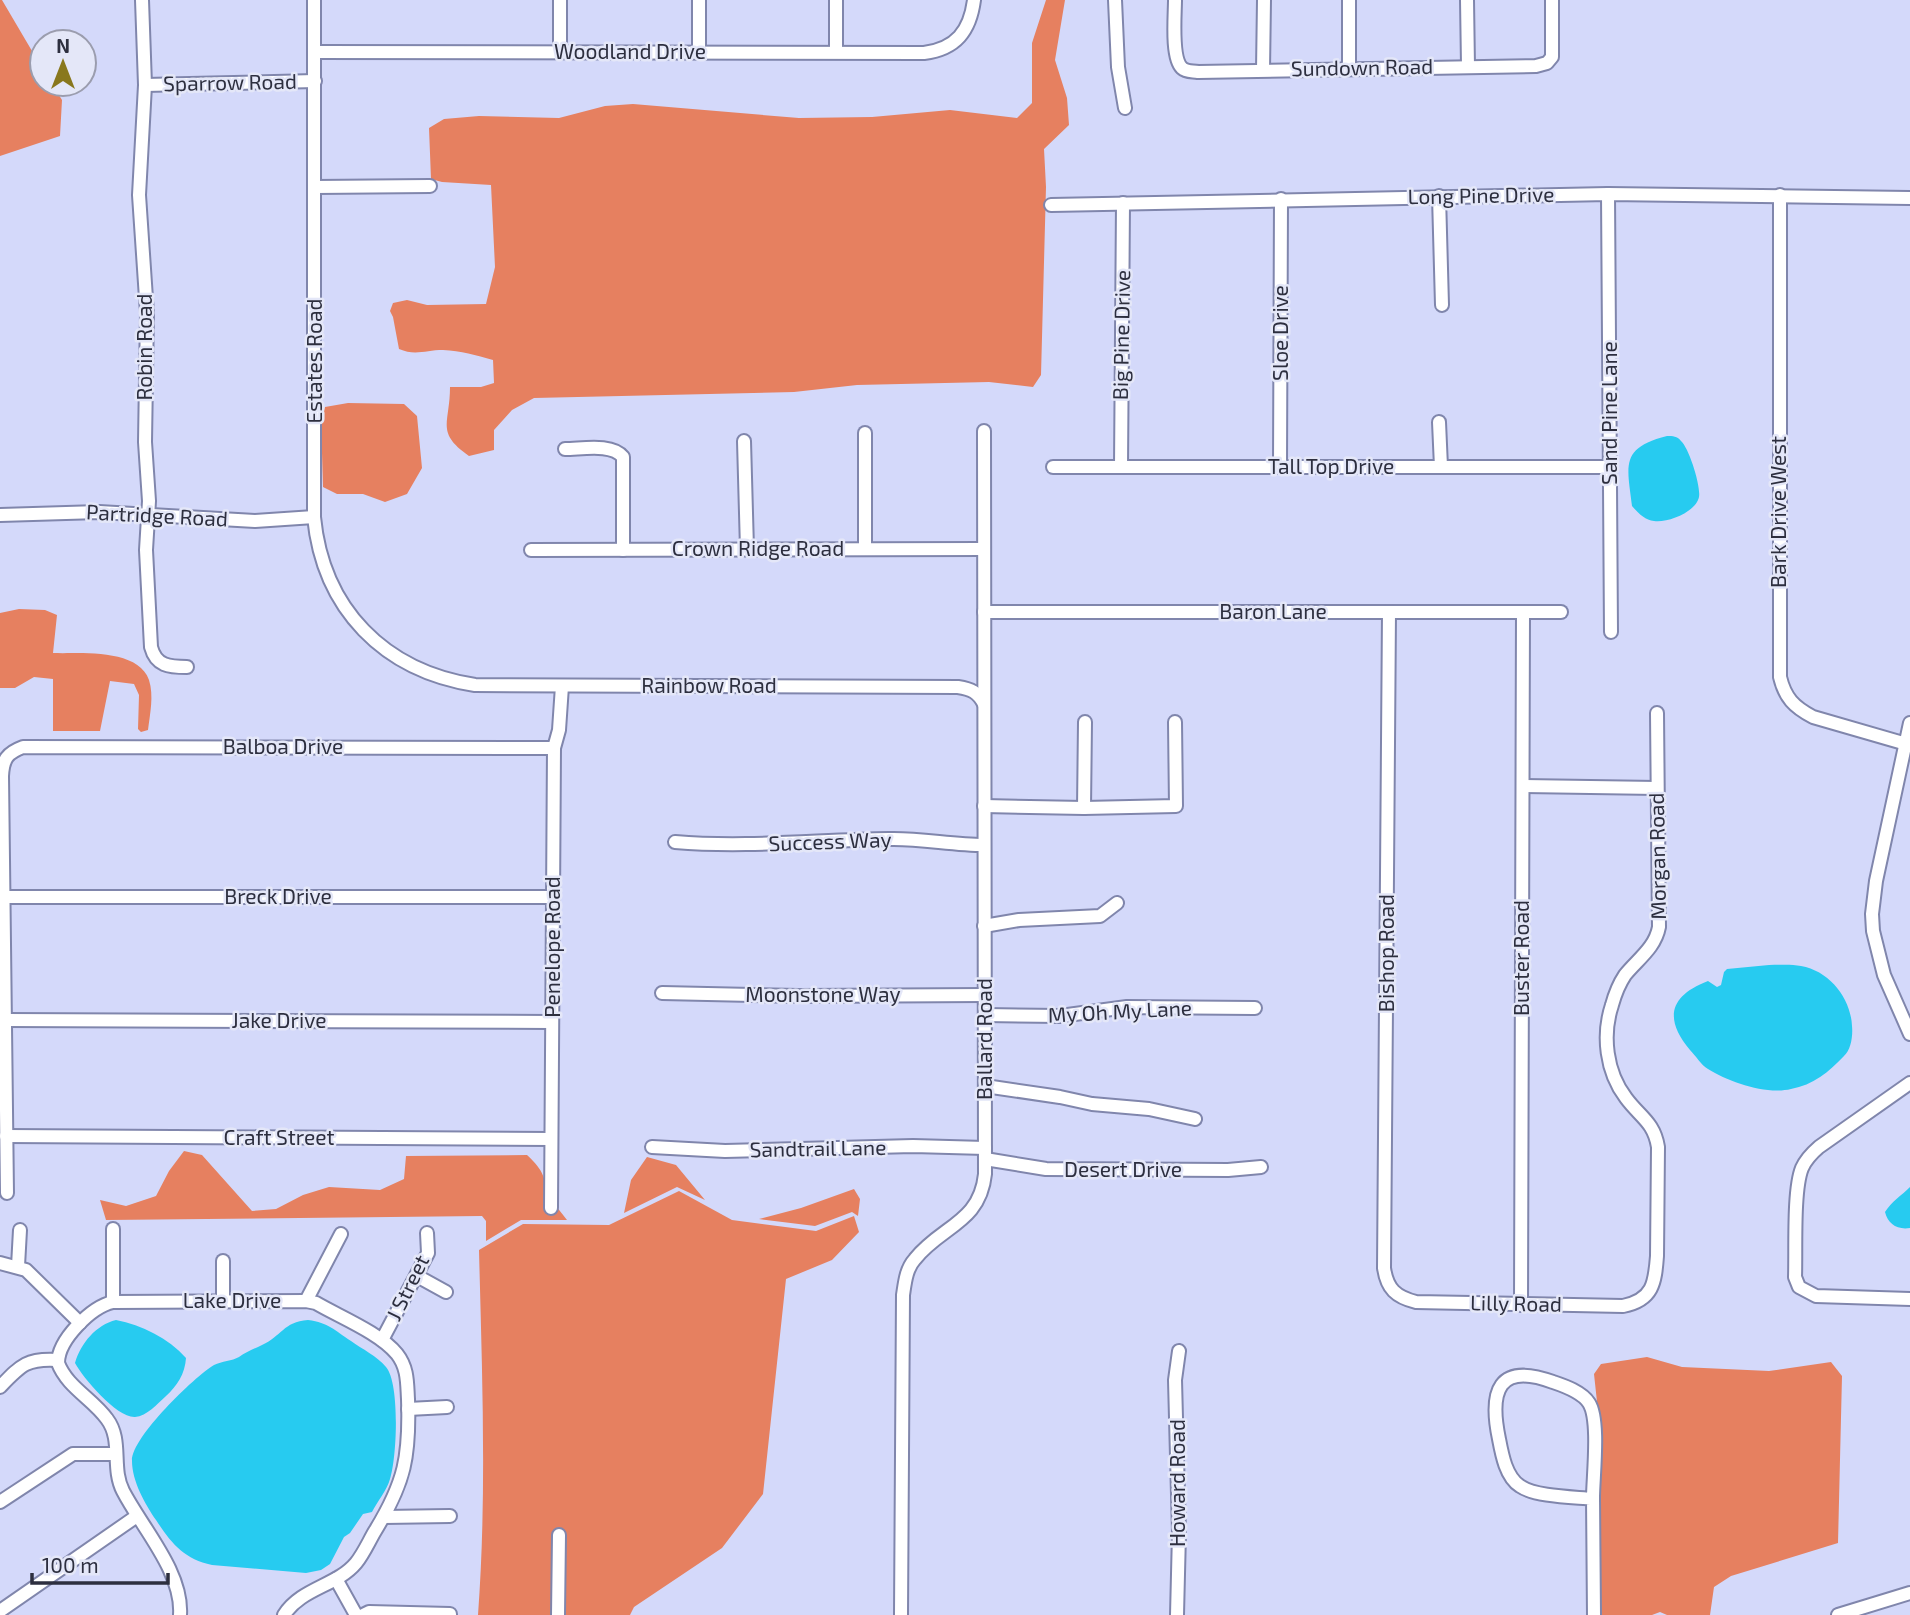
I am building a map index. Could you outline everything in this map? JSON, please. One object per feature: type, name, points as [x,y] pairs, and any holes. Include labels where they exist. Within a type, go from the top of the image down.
[{"type":"street","name":"Robin Road","points":[[142,0],[145,85],[139,195],[147,313],[146,550],[151,647],[154,655],[163,664],[187,667]]},
{"type":"street","name":"Estates Road","points":[[314,0],[314,517],[323,564],[345,607],[382,647],[428,674]]},
{"type":"street","points":[[560,0],[560,52]]},
{"type":"street","points":[[699,0],[699,52]]},
{"type":"street","points":[[836,0],[836,52]]},
{"type":"street","name":"Woodland Drive","points":[[314,51],[923,52],[944,48],[956,42],[968,26],[974,0]]},
{"type":"street","points":[[1115,0],[1118,66],[1125,108]]},
{"type":"street","name":"Sundown Road","points":[[1175,0],[1175,52],[1182,68],[1198,72],[1536,66],[1547,63],[1552,57],[1552,0]]},
{"type":"street","points":[[1263,70],[1264,0]]},
{"type":"street","points":[[1349,0],[1349,68]]},
{"type":"street","points":[[1467,0],[1468,66]]},
{"type":"street","name":"Sparrow Road","points":[[145,85],[315,81]]},
{"type":"street","points":[[315,187],[430,186]]},
{"type":"street","name":"Long Pine Drive","points":[[1051,205],[1608,194],[1910,198]]},
{"type":"street","name":"Sand Pine Lane","points":[[1608,194],[1611,632]]},
{"type":"street","name":"Bark Drive West","points":[[1780,195],[1780,677],[1787,698],[1801,711],[1813,717],[1908,744]]},
{"type":"street","points":[[1439,196],[1443,305]]},
{"type":"street","name":"Sloe Drive","points":[[1280,467],[1281,199]]},
{"type":"street","name":"Big Pine Drive","points":[[1121,467],[1124,203]]},
{"type":"street","points":[[1439,422],[1441,467]]},
{"type":"street","name":"Ballard Road","points":[[901,1615],[905,1278],[915,1259],[977,1204],[984,1187],[984,431]]},
{"type":"street","points":[[864,433],[865,549]]},
{"type":"street","points":[[744,441],[747,549]]},
{"type":"street","points":[[565,449],[608,449],[621,453],[624,465],[623,550]]},
{"type":"street","name":"Tall Top Drive","points":[[1053,467],[1610,467]]},
{"type":"street","name":"Partridge Road","points":[[0,515],[59,512],[148,513],[256,521],[314,517]]},
{"type":"street","name":"Crown Ridge Road","points":[[531,550],[984,549]]},
{"type":"street","name":"Baron Lane","points":[[984,612],[1561,612]]},
{"type":"street","name":"Bishop Road","points":[[1389,612],[1384,1268],[1385,1278],[1393,1292]]},
{"type":"street","name":"Buster Road","points":[[1521,1305],[1523,612]]},
{"type":"street","name":"Rainbow Road","points":[[428,674],[475,685],[958,687],[971,689],[984,704]]},
{"type":"street","name":"Penelope Road","points":[[551,1208],[554,748],[559,730],[562,686]]},
{"type":"street","name":"Morgan Road","points":[[1642,1300],[1649,1293],[1656,1273],[1658,1147],[1655,1132],[1625,1097],[1613,1073],[1606,1045],[1611,1008],[1618,987],[1657,939],[1659,927],[1657,713]]},
{"type":"street","points":[[1084,808],[1086,722]]},
{"type":"street","points":[[984,806],[1176,806],[1175,722]]},
{"type":"street","points":[[1910,723],[1908,744],[1876,881],[1872,914],[1873,931],[1884,975],[1910,1034]]},
{"type":"street","name":"Balboa Drive","points":[[3,897],[2,776],[6,757],[12,751],[23,747],[554,748]]},
{"type":"street","points":[[1523,786],[1657,788]]},
{"type":"street","name":"Success Way","points":[[675,842],[739,845],[896,839],[985,845]]},
{"type":"street","points":[[3,897],[7,1194]]},
{"type":"street","name":"Breck Drive","points":[[3,897],[553,897]]},
{"type":"street","points":[[985,926],[1019,920],[1100,916],[1117,903]]},
{"type":"street","name":"Moonstone Way","points":[[662,993],[799,996],[985,995]]},
{"type":"street","name":"My Oh My Lane","points":[[985,1015],[1060,1016],[1127,1007],[1255,1008]]},
{"type":"street","name":"Jake Drive","points":[[5,1020],[552,1021]]},
{"type":"street","points":[[1910,1083],[1807,1158],[1801,1171],[1795,1278],[1799,1287],[1816,1296],[1910,1299]]},
{"type":"street","points":[[985,1086],[1092,1104],[1149,1109],[1195,1119]]},
{"type":"street","name":"Craft Street","points":[[6,1136],[551,1139]]},
{"type":"street","name":"Sandtrail Lane","points":[[652,1147],[725,1151],[913,1146],[985,1154]]},
{"type":"street","name":"Desert Drive","points":[[985,1154],[1046,1169],[1228,1170],[1261,1167]]},
{"type":"street","points":[[113,1229],[113,1302],[100,1307],[80,1323],[60,1351],[58,1360],[61,1370],[72,1384],[108,1419],[115,1439],[118,1480],[136,1516],[177,1584],[180,1615]]},
{"type":"street","points":[[19,1266],[20,1230]]},
{"type":"street","name":"J Street","points":[[382,1340],[428,1253],[427,1233]]},
{"type":"street","points":[[306,1301],[341,1234]]},
{"type":"street","points":[[223,1261],[223,1301]]},
{"type":"street","points":[[0,1264],[19,1266],[26,1270],[80,1323]]},
{"type":"street","points":[[417,1276],[446,1292]]},
{"type":"street","name":"Lilly Road","points":[[1393,1292],[1416,1302],[1623,1306],[1642,1300]]},
{"type":"street","name":"Lake Drive","points":[[113,1302],[316,1303],[382,1340],[405,1367],[407,1451],[395,1496],[356,1563],[336,1579],[302,1596],[284,1615]]},
{"type":"street","name":"Howard Road","points":[[1177,1615],[1179,1533],[1175,1380],[1179,1351]]},
{"type":"street","points":[[0,1387],[26,1362],[58,1360]]},
{"type":"street","points":[[1593,1499],[1529,1491],[1518,1485],[1503,1457],[1495,1420],[1496,1395],[1504,1382],[1518,1376],[1540,1377],[1567,1387],[1590,1404],[1594,1421],[1594,1615]]},
{"type":"street","points":[[408,1409],[447,1407]]},
{"type":"street","points":[[0,1502],[73,1454],[116,1454]]},
{"type":"street","points":[[0,1611],[136,1516]]},
{"type":"street","points":[[384,1517],[450,1516]]},
{"type":"street","points":[[558,1615],[559,1535]]},
{"type":"street","points":[[336,1579],[356,1615]]},
{"type":"street","points":[[1838,1615],[1910,1593]]},
{"type":"street","points":[[363,1615],[369,1612],[450,1614]]},
{"type":"shaded area","points":[[2,0],[28,44],[28,98],[62,100],[60,136],[0,156]]},
{"type":"shaded area","points":[[1046,0],[1065,0],[1055,60],[1067,98],[1069,125],[1044,149],[1046,187],[1041,375],[1033,387],[989,382],[857,385],[794,392],[534,398],[512,410],[494,430],[494,450],[469,456],[458,448],[448,433],[447,426],[450,387],[481,387],[494,383],[493,360],[450,351],[415,352],[399,349],[390,311],[393,303],[407,300],[427,305],[486,304],[495,267],[491,185],[431,179],[429,128],[444,119],[479,116],[559,118],[605,106],[633,104],[799,118],[872,117],[950,110],[1017,118],[1032,103],[1032,43]]},
{"type":"shaded area","points":[[348,403],[404,404],[417,416],[422,468],[407,494],[385,502],[363,494],[337,494],[323,487],[321,419],[325,407]]},
{"type":"shaded area","points":[[19,609],[45,610],[57,615],[53,653],[107,655],[133,662],[143,670],[149,680],[151,692],[148,730],[141,732],[138,729],[139,695],[134,684],[110,681],[100,731],[53,731],[53,679],[34,677],[15,688],[0,688],[0,613]]},
{"type":"shaded area","points":[[184,1151],[202,1155],[252,1211],[276,1209],[303,1195],[329,1187],[380,1190],[404,1179],[406,1156],[527,1155],[543,1174],[546,1213],[555,1213],[556,1206],[567,1220],[521,1220],[486,1241],[486,1221],[482,1216],[106,1220],[100,1200],[126,1206],[156,1196],[169,1171]]},
{"type":"shaded area","points":[[647,1157],[676,1165],[705,1200],[677,1187],[624,1213],[631,1180]]},
{"type":"shaded area","points":[[854,1189],[860,1199],[858,1216],[852,1212],[815,1226],[759,1219],[801,1208]]},
{"type":"shaded area","points":[[679,1191],[732,1220],[816,1231],[854,1216],[859,1232],[832,1260],[786,1279],[763,1494],[722,1548],[634,1607],[630,1615],[478,1615],[483,1478],[479,1250],[523,1224],[609,1225]]},
{"type":"shaded area","points":[[1647,1357],[1682,1367],[1769,1371],[1831,1362],[1842,1376],[1838,1543],[1731,1576],[1714,1587],[1710,1615],[1667,1615],[1660,1612],[1652,1615],[1597,1615],[1598,1411],[1594,1374],[1601,1364]]},
{"type":"water","points":[[1667,436],[1678,438],[1684,445],[1696,476],[1699,497],[1687,512],[1667,520],[1654,521],[1639,514],[1632,506],[1628,469],[1630,460],[1641,446]]},
{"type":"water","points":[[1769,965],[1801,966],[1821,974],[1830,980],[1843,996],[1851,1016],[1852,1038],[1844,1056],[1820,1077],[1791,1089],[1759,1089],[1708,1069],[1682,1039],[1674,1019],[1678,1001],[1695,987],[1708,981],[1717,987],[1721,985],[1727,969]]},
{"type":"water","points":[[1910,1187],[1910,1228],[1897,1227],[1891,1223],[1885,1212]]},
{"type":"water","points":[[116,1320],[154,1333],[186,1358],[180,1379],[174,1388],[152,1409],[135,1417],[128,1416],[110,1404],[85,1378],[75,1363],[90,1336],[102,1326]]},
{"type":"water","points":[[308,1320],[331,1328],[386,1367],[394,1388],[396,1439],[387,1487],[372,1512],[363,1514],[344,1537],[330,1564],[321,1570],[306,1573],[212,1565],[194,1559],[173,1543],[144,1500],[133,1469],[134,1451],[165,1409],[214,1365],[236,1358],[269,1341],[293,1323]]}]
